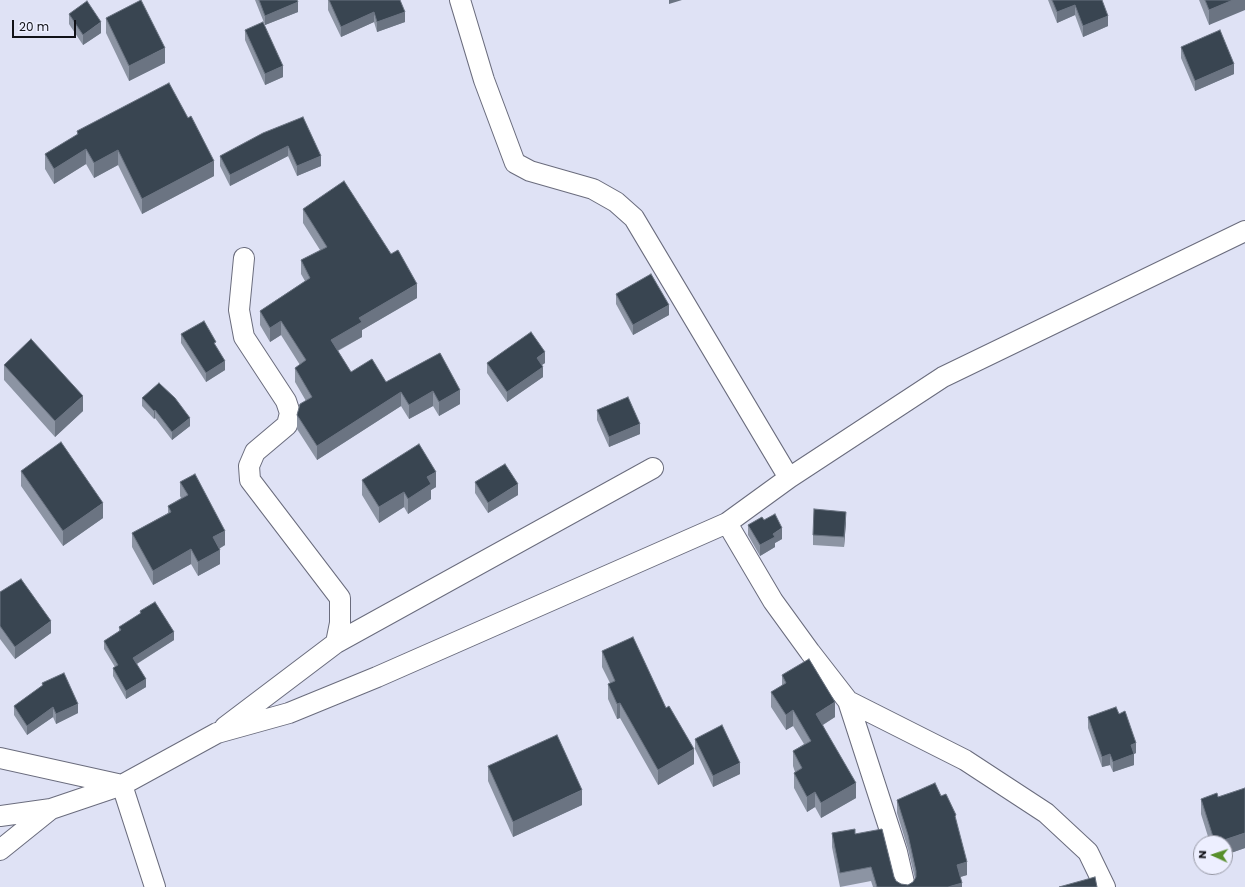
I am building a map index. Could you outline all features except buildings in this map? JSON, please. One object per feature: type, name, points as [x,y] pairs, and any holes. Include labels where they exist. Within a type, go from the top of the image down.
[{"type":"street","points":[[460,0],[484,80],[515,163],[530,171],[593,189],[616,202],[634,218],[789,478]]},
{"type":"street","points":[[217,733],[289,713],[355,686],[727,523],[789,478],[943,377],[1245,231]]},
{"type":"street","points":[[244,258],[240,310],[244,337],[286,401],[290,413],[287,425],[255,452],[249,466],[250,480],[340,598],[340,623],[336,643]]},
{"type":"street","points":[[0,816],[51,809],[122,785],[217,733],[336,643],[653,468]]},
{"type":"street","points":[[727,523],[774,601],[810,652],[848,701],[897,852],[905,887]]},
{"type":"street","points":[[848,701],[965,760],[1046,813],[1088,852],[1105,887]]},
{"type":"street","points":[[0,758],[122,785]]},
{"type":"street","points":[[122,785],[155,887]]},
{"type":"street","points":[[0,850],[51,809]]}]
